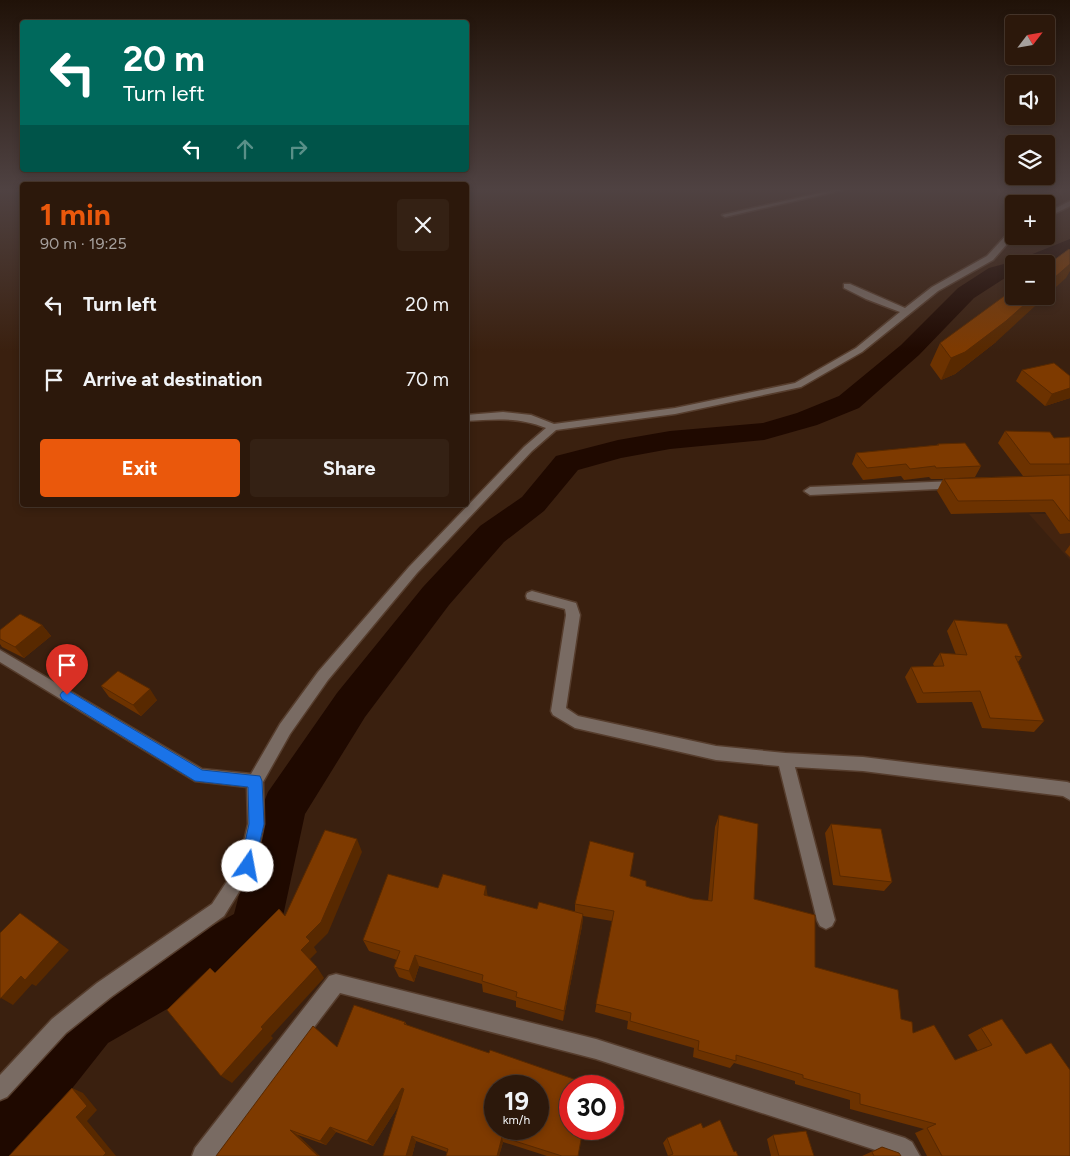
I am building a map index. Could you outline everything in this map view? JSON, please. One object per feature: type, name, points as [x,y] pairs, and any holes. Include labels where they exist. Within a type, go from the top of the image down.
[{"type":"street","points":[[469,418],[503,415],[531,418],[552,428],[676,411],[798,384],[859,350],[934,289],[990,258],[1003,244]]},
{"type":"street","points":[[847,286],[869,297],[906,311]]},
{"type":"street","points":[[0,1090],[59,1026],[104,990],[218,910],[248,866],[256,824],[255,781],[284,730],[323,676],[413,570],[528,449],[552,428]]},
{"type":"street","points":[[810,491],[971,484]]},
{"type":"street","points":[[532,596],[571,606],[573,615],[558,711],[575,722],[716,753],[785,760],[863,764],[1067,789],[1070,792]]},
{"type":"street","points":[[0,655],[200,776],[255,781]]},
{"type":"street","points":[[785,760],[826,920]]},
{"type":"street","points":[[203,1156],[336,983],[596,1049],[906,1149],[909,1156]]},
{"type":"shaded area","points":[[1029,514],[1070,514],[1070,560]]},
{"type":"building","points":[[1070,250],[1070,264],[1055,277],[1055,259]]},
{"type":"building","points":[[1005,296],[1005,305],[1024,305],[965,352],[951,358],[940,343]]},
{"type":"building","points":[[1054,363],[1070,376],[1070,388],[1052,394],[1022,370]]},
{"type":"building","points":[[1005,431],[1050,432],[1054,438],[1070,437],[1070,464],[1030,464]]},
{"type":"building","points":[[965,443],[981,466],[936,468],[935,466],[910,469],[906,464],[867,468],[856,453],[938,444]]},
{"type":"building","points":[[1070,475],[1070,521],[1053,500],[958,501],[944,479]]},
{"type":"building","points":[[20,614],[42,625],[15,647],[0,639],[0,630]]},
{"type":"building","points":[[954,620],[1007,624],[1022,657],[1015,656],[1044,721],[990,718],[980,691],[923,693],[911,667],[944,666],[940,653],[967,655]]},
{"type":"building","points":[[118,671],[150,689],[133,705],[101,686]]},
{"type":"building","points":[[719,815],[758,824],[754,899],[815,915],[815,967],[898,990],[901,1019],[912,1022],[913,1033],[934,1025],[955,1060],[992,1045],[981,1028],[1002,1019],[1026,1054],[1051,1043],[1070,1070],[1070,1156],[942,1156],[927,1128],[936,1124],[860,1104],[860,1094],[803,1078],[803,1075],[736,1055],[736,1061],[698,1050],[699,1041],[630,1021],[631,1013],[596,1004],[614,911],[575,904],[590,841],[634,853],[630,876],[646,881],[646,886],[693,899],[712,901]]},
{"type":"building","points":[[831,824],[881,829],[892,882],[840,876]]},
{"type":"building","points":[[325,830],[357,839],[321,922],[306,937],[310,941],[301,950],[317,967],[261,1027],[263,1029],[221,1076],[167,1010],[210,968],[215,973],[279,909],[285,916]]},
{"type":"building","points":[[388,874],[438,888],[443,874],[486,886],[484,895],[537,909],[539,902],[583,914],[564,1011],[516,997],[517,992],[482,981],[483,975],[415,955],[409,971],[394,967],[400,951],[363,940]]},
{"type":"building","points":[[20,913],[59,942],[25,980],[21,976],[0,998],[0,933]]},
{"type":"building","points":[[354,1005],[489,1053],[490,1050],[562,1075],[559,1075],[559,1140],[581,1140],[578,1156],[562,1156],[511,1140],[549,1140],[549,1075],[484,1075],[484,1140],[501,1140],[497,1156],[446,1156],[448,1149],[412,1136],[406,1156],[383,1156],[404,1089],[402,1088],[367,1141],[330,1127],[320,1141],[290,1130],[318,1156],[216,1156],[313,1026],[337,1047]]},
{"type":"building","points":[[72,1088],[87,1106],[76,1117],[106,1153],[103,1156],[9,1156]]},
{"type":"building","points":[[720,1120],[734,1152],[736,1151],[738,1156],[668,1156],[673,1154],[667,1138],[701,1123],[703,1128]]},
{"type":"building","points":[[806,1131],[814,1156],[779,1156],[773,1135]]},
{"type":"building","points":[[882,1147],[899,1153],[901,1156],[874,1156],[872,1152]]},
{"type":"waterway","points":[[1046,255],[1070,245]]},
{"type":"waterway","points":[[0,1132],[89,1024],[255,930],[284,807],[351,705],[436,596],[492,534],[533,504],[567,463],[618,449],[670,440],[764,431],[807,419],[849,402],[910,350],[966,293],[997,273],[1005,270]]},
{"type":"route","points":[[67,695],[200,776],[255,781],[256,824],[248,866]]}]
